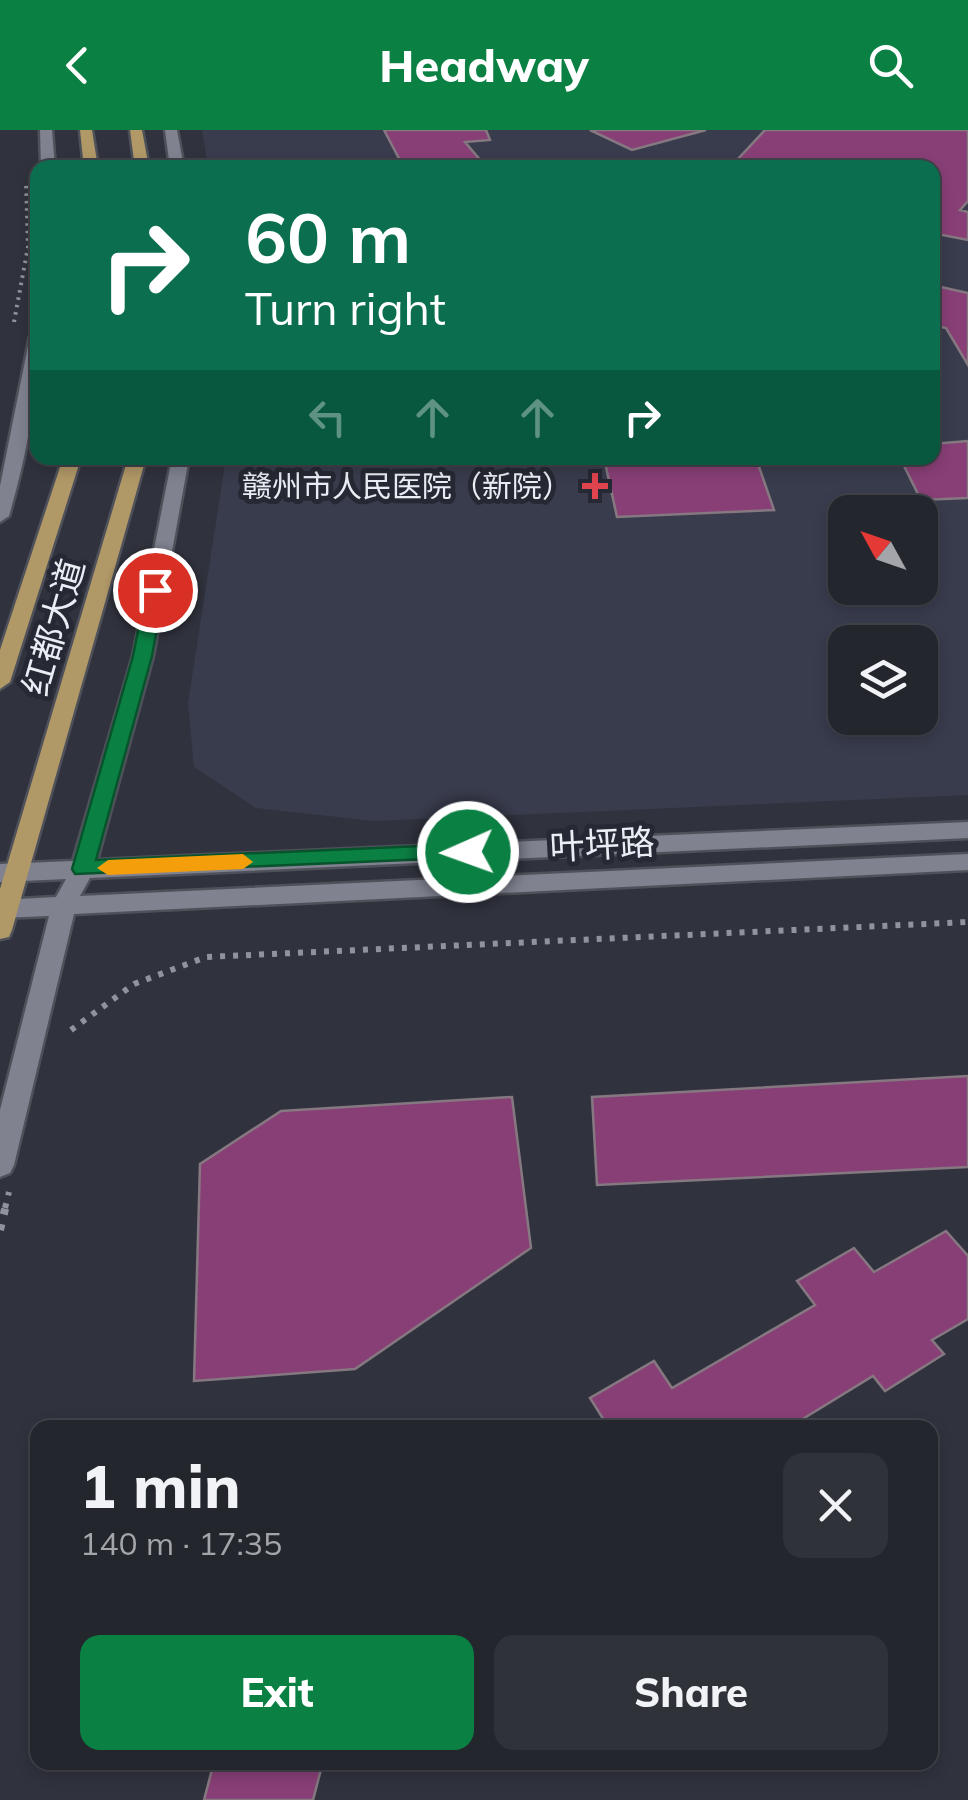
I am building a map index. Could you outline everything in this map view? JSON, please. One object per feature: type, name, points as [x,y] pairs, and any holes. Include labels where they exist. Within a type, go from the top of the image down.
[{"type":"main road","points":[[86,130],[90,160]]},
{"type":"main road","points":[[136,130],[141,160]]},
{"type":"main road","name":"红都大道","points":[[0,682],[70,465]]},
{"type":"main road","name":"红都大道","points":[[2,916],[7,873],[135,465]]},
{"type":"street","points":[[46,130],[48,160]]},
{"type":"street","points":[[171,130],[176,160]]},
{"type":"street","points":[[0,516],[15,466],[30,381]]},
{"type":"street","points":[[0,1165],[64,904],[83,869],[143,656],[179,465]]},
{"type":"street","name":"叶坪路","points":[[7,873],[968,830]]},
{"type":"street","name":"叶坪路","points":[[2,916],[64,904],[968,862]]},
{"type":"path","points":[[14,322],[28,247],[26,169]]},
{"type":"path","points":[[114,994],[158,970],[206,957],[968,922]]},
{"type":"shaded area","name":"赣州市人民医院（新院）","points":[[202,130],[968,130],[968,795],[374,821],[256,808],[194,767],[188,703],[225,465],[940,465],[940,160],[207,160]]},
{"type":"building","points":[[384,130],[486,130],[490,140],[465,142],[480,160],[400,160]]},
{"type":"building","points":[[590,130],[706,130],[632,150]]},
{"type":"building","points":[[765,130],[968,130],[968,201],[960,210],[968,212],[968,240],[940,235],[940,160],[738,159]]},
{"type":"building","points":[[940,287],[968,293],[968,365],[946,328],[940,327]]},
{"type":"building","points":[[968,441],[968,498],[938,499],[938,495],[918,495],[904,465],[940,465],[940,443]]},
{"type":"building","points":[[606,465],[758,465],[774,510],[617,517]]},
{"type":"building","points":[[968,1076],[968,1167],[597,1185],[592,1097]]},
{"type":"building","points":[[512,1097],[531,1248],[355,1369],[194,1381],[200,1164],[281,1111]]},
{"type":"building","points":[[946,1231],[968,1256],[968,1319],[932,1340],[944,1354],[885,1391],[873,1376],[801,1420],[604,1420],[590,1398],[654,1361],[672,1388],[815,1305],[797,1281],[854,1248],[874,1272]]},
{"type":"building","points":[[212,1770],[321,1770],[313,1800],[204,1800]]},
{"type":"slow traffic","points":[[108,868],[243,862]]},
{"type":"place","name":"赣州市人民医院（新院）","points":[[595,486]]},
{"type":"route","points":[[155,590],[143,656],[83,869],[468,852]]}]
